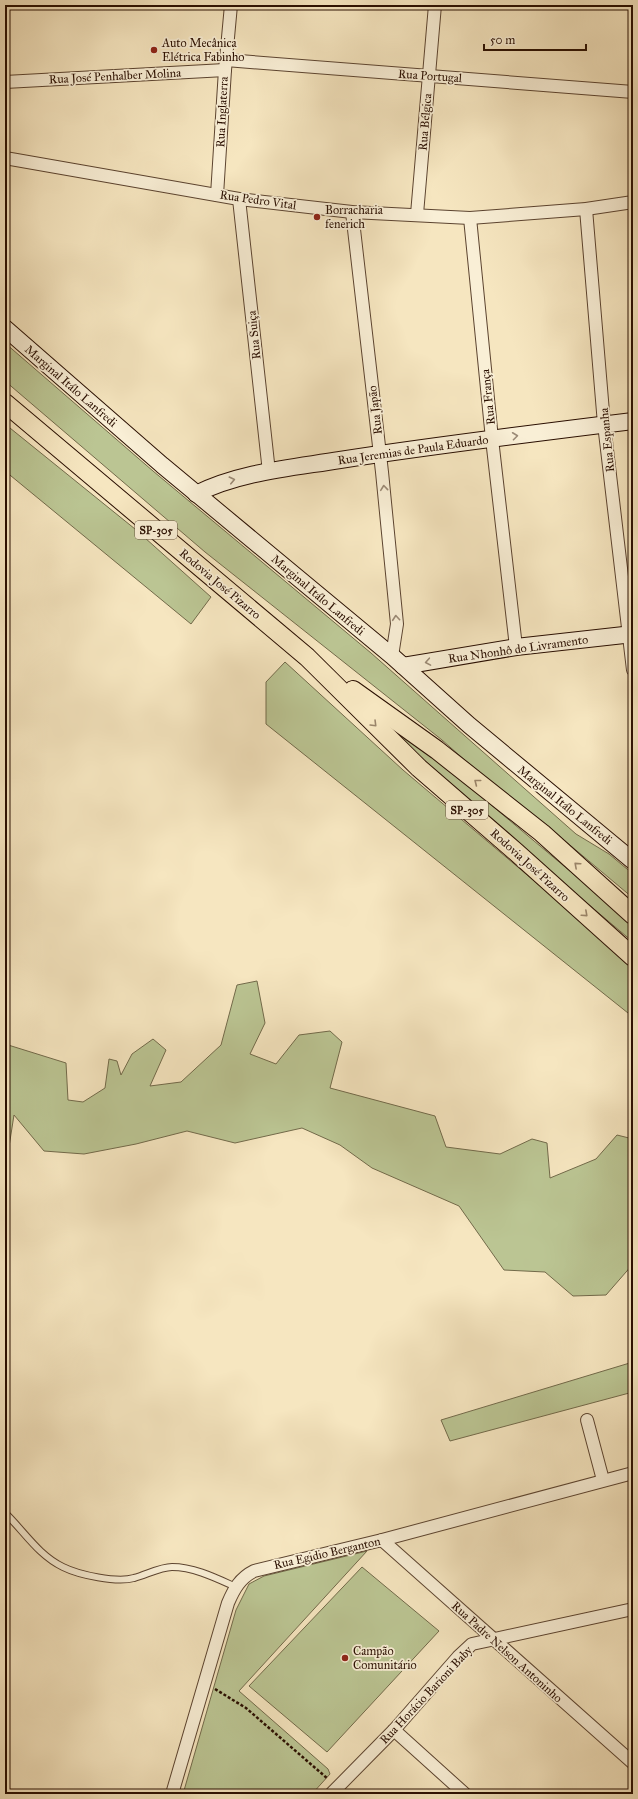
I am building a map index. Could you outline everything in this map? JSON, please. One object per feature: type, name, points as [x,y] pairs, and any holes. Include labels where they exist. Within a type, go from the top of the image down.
[{"type":"main road","name":"Rodovia José Pizarro","points":[[5,403],[307,657],[449,760],[542,833],[633,915]]},
{"type":"main road","name":"Rodovia José Pizarro","points":[[307,657],[419,768],[516,852],[633,957]]},
{"type":"main road","points":[[616,900],[633,909]]},
{"type":"street","name":"Rua Inglaterra","points":[[217,195],[225,65],[231,5]]},
{"type":"street","name":"Rua Bélgica","points":[[417,214],[435,5]]},
{"type":"street","name":"Rua Portugal","points":[[225,65],[429,76],[633,92]]},
{"type":"street","name":"Rua José Penhalber Molina","points":[[5,82],[225,65]]},
{"type":"street","name":"Rua Pedro Vital","points":[[5,158],[239,199],[352,212],[417,214],[470,218],[586,209],[633,202]]},
{"type":"street","name":"Rua Suiça","points":[[239,199],[269,472]]},
{"type":"street","name":"Rua Espanha","points":[[586,209],[604,424],[631,635],[633,670]]},
{"type":"street","name":"Rua Japão","points":[[352,212],[380,454],[397,624],[397,661]]},
{"type":"street","name":"Rua França","points":[[470,218],[492,439],[516,647]]},
{"type":"street","name":"Marginal Itálo Lanfredi","points":[[5,328],[196,494],[397,661],[468,725],[626,850],[633,861]]},
{"type":"street","name":"Rua Jeremias de Paula Eduardo","points":[[196,494],[217,484],[269,472],[380,454],[633,420]]},
{"type":"street","name":"Rua Nhonhô do Livramento","points":[[397,661],[631,635]]},
{"type":"street","points":[[587,1420],[603,1480]]},
{"type":"street","name":"Rua Egidio Berganton","points":[[172,1794],[228,1603],[242,1578],[254,1571],[382,1540],[633,1473]]},
{"type":"street","name":"Rua Padre Nelson Antoninho","points":[[382,1540],[494,1639],[575,1714],[633,1763]]},
{"type":"street","name":"Rua Horácio Barioni Baby","points":[[334,1790],[394,1730],[472,1644],[633,1609]]},
{"type":"street","points":[[394,1730],[465,1794]]},
{"type":"lane","points":[[5,1513],[44,1555],[63,1567],[83,1574],[107,1578],[132,1579],[171,1567],[188,1569],[236,1587]]},
{"type":"path","points":[[204,1683],[246,1708],[324,1776],[334,1790]]},
{"type":"green space","points":[[5,343],[153,471],[371,653],[576,834],[609,854],[633,874],[633,898],[546,825],[492,784],[442,740],[205,552],[5,381]]},
{"type":"green space","points":[[5,424],[135,529],[211,597],[191,624],[5,471]]},
{"type":"green space","points":[[285,662],[403,770],[565,907],[633,968],[633,1017],[266,724],[266,682]]},
{"type":"green space","points":[[386,725],[434,757],[633,924],[633,942],[460,796]]},
{"type":"green space","points":[[257,981],[265,1023],[250,1054],[276,1064],[299,1035],[330,1031],[342,1042],[330,1088],[435,1116],[446,1147],[500,1154],[532,1139],[547,1143],[550,1178],[596,1159],[617,1135],[633,1139],[633,1264],[606,1295],[573,1296],[545,1272],[504,1270],[459,1206],[372,1168],[340,1145],[302,1128],[235,1143],[187,1131],[136,1144],[84,1154],[44,1151],[14,1115],[5,1172],[5,1044],[66,1063],[68,1100],[83,1102],[105,1088],[109,1059],[117,1061],[121,1075],[132,1054],[153,1039],[166,1050],[150,1086],[181,1082],[221,1045],[237,985]]},
{"type":"green space","points":[[633,1362],[633,1392],[450,1441],[441,1420]]},
{"type":"green space","points":[[367,1551],[239,1691],[328,1769],[330,1774],[312,1794],[183,1794],[236,1610],[249,1584],[264,1576]]},
{"type":"green space","name":"Campão Comunitário","points":[[362,1567],[439,1631],[327,1752],[249,1686]]},
{"type":"place","name":"Auto Mecânica Elétrica Fabinho","points":[[154,50]]},
{"type":"place","name":"Borracharia fenerich","points":[[317,217]]},
{"type":"place","name":"Campão Comunitário","points":[[345,1658]]}]
